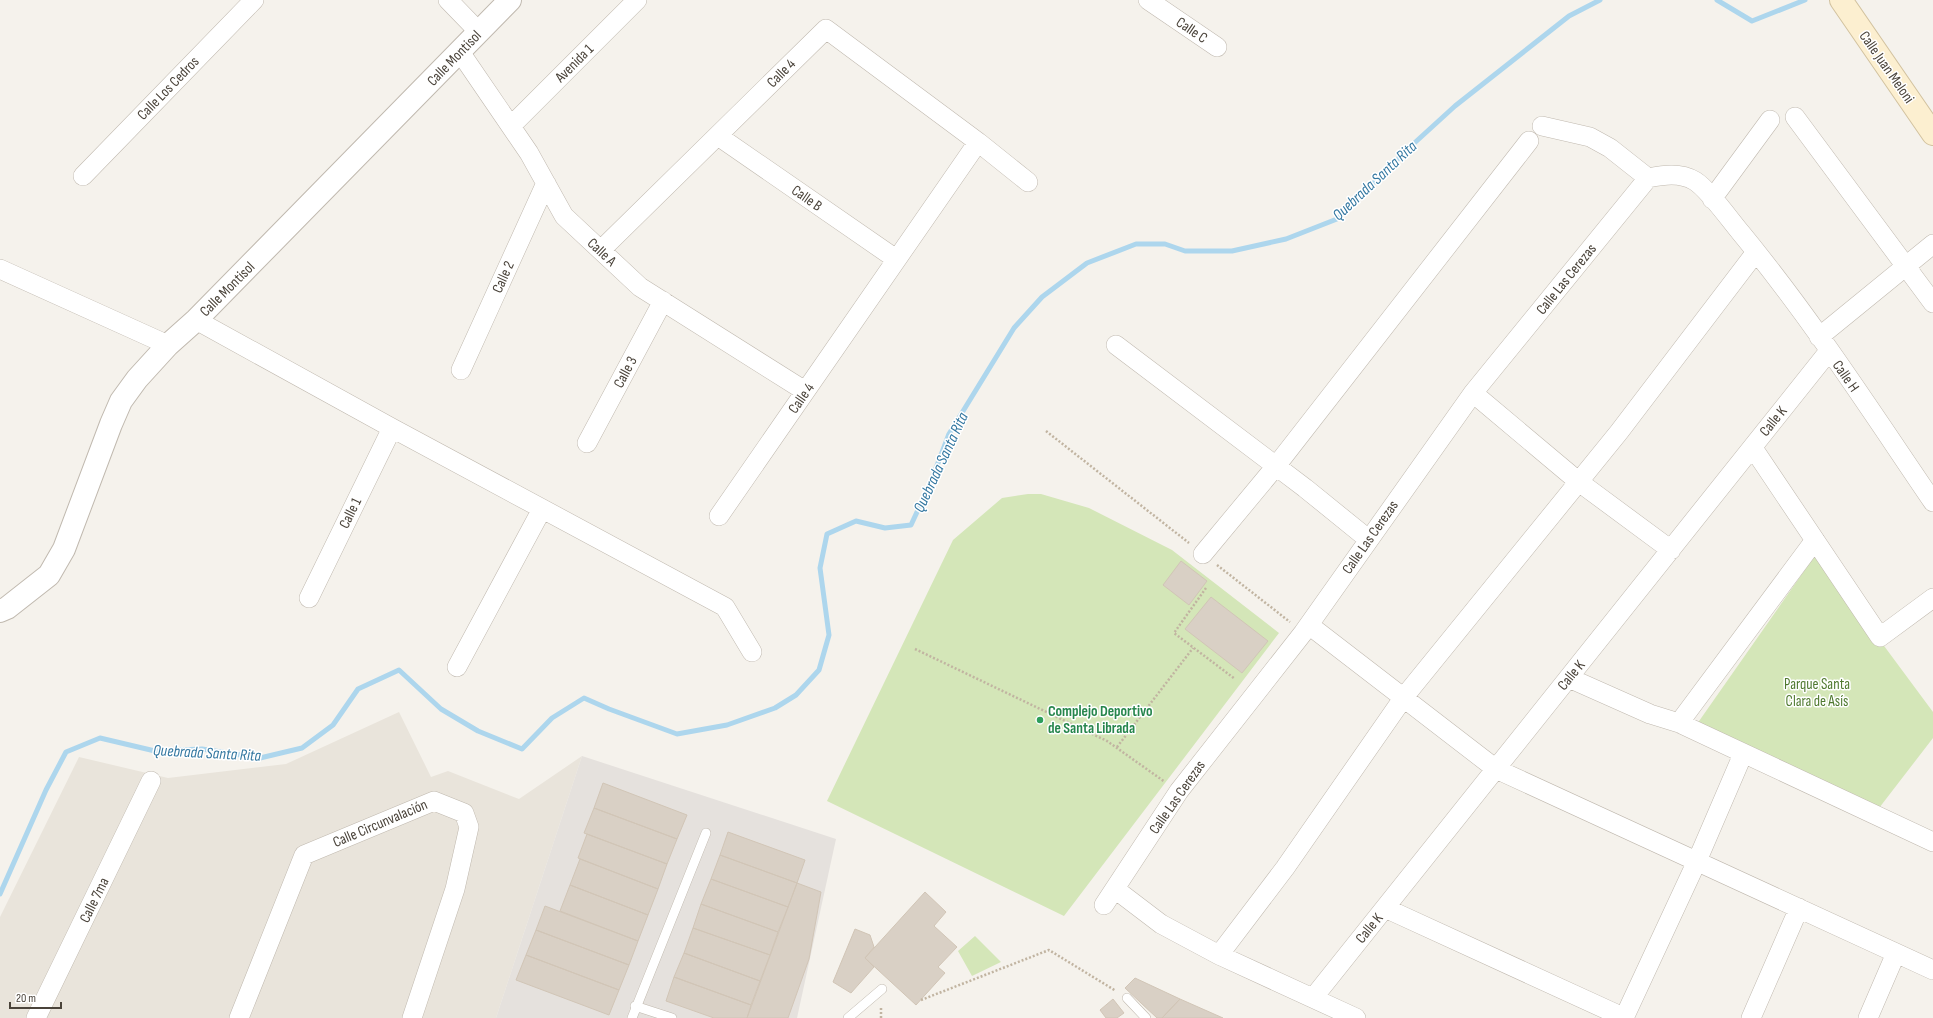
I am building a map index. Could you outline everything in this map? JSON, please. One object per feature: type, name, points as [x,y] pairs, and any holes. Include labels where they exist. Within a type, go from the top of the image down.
[{"type":"main road","name":"Calle Juan Meloni","points":[[1845,7],[1933,134]]},
{"type":"street","name":"Calle Los Cedros","points":[[83,176],[254,0]]},
{"type":"street","points":[[448,0],[479,32]]},
{"type":"street","name":"Calle Montisol","points":[[0,611],[7,608],[49,575],[64,548],[121,401],[137,379],[168,345],[196,320],[510,0]]},
{"type":"street","name":"Avenida 1","points":[[511,126],[637,0]]},
{"type":"street","name":"Calle C","points":[[1148,0],[1217,47]]},
{"type":"street","name":"Calle 4","points":[[601,250],[826,29],[978,142],[1028,182]]},
{"type":"street","name":"Calle A","points":[[460,52],[511,126],[546,183],[564,216],[640,287],[805,391]]},
{"type":"street","points":[[1795,117],[1933,303]]},
{"type":"street","points":[[1712,199],[1770,120]]},
{"type":"street","points":[[1542,126],[1590,137],[1610,148],[1648,178]]},
{"type":"street","name":"Calle B","points":[[718,136],[896,259]]},
{"type":"street","points":[[1203,554],[1276,466],[1529,141]]},
{"type":"street","name":"Calle 4","points":[[719,516],[978,142]]},
{"type":"street","name":"Calle H","points":[[1648,178],[1670,173],[1694,181],[1712,199],[1756,252],[1824,344],[1933,502]]},
{"type":"street","name":"Calle Las Cerezas","points":[[1104,905],[1179,791],[1306,629],[1472,393],[1648,178]]},
{"type":"street","name":"Calle 2","points":[[461,370],[546,183]]},
{"type":"street","name":"Calle K","points":[[1313,998],[1752,448],[1824,344],[1906,266],[1933,244]]},
{"type":"street","points":[[1218,956],[1285,868],[1404,697],[1619,432],[1756,252]]},
{"type":"street","points":[[0,270],[168,345]]},
{"type":"street","name":"Calle 3","points":[[587,443],[663,302]]},
{"type":"street","points":[[196,320],[392,428],[725,607],[752,652]]},
{"type":"street","points":[[1116,345],[1276,466],[1368,539]]},
{"type":"street","points":[[1472,393],[1579,482],[1671,550]]},
{"type":"street","name":"Calle 1","points":[[309,598],[392,428]]},
{"type":"street","points":[[1752,448],[1880,637],[1933,598]]},
{"type":"street","points":[[457,667],[542,509]]},
{"type":"street","points":[[1678,723],[1815,540]]},
{"type":"street","points":[[1306,629],[1404,697],[1496,769],[1933,970]]},
{"type":"street","points":[[1569,678],[1650,714],[1678,723],[1933,842]]},
{"type":"street","points":[[1385,908],[1625,1018],[1697,861],[1743,754]]},
{"type":"street","name":"Calle 7ma","points":[[36,1018],[151,782]]},
{"type":"street","name":"Calle Circunvalación","points":[[239,1018],[304,855],[434,801],[464,813],[469,827],[455,890],[412,1018]]},
{"type":"street","points":[[1115,890],[1161,924],[1218,956],[1356,1018]]},
{"type":"street","points":[[1751,1018],[1799,908]]},
{"type":"street","points":[[1868,1018],[1896,953]]},
{"type":"lane","points":[[632,1018],[635,1006],[706,833]]},
{"type":"lane","points":[[848,1018],[882,989]]},
{"type":"lane","points":[[1127,998],[1146,1018]]},
{"type":"lane","points":[[635,1006],[672,1018]]},
{"type":"path","points":[[1046,431],[1203,554],[1306,629]]},
{"type":"path","points":[[1206,588],[1174,633],[1234,678]]},
{"type":"path","points":[[1117,747],[1193,648]]},
{"type":"path","points":[[915,649],[1107,741],[1179,791]]},
{"type":"path","points":[[921,1000],[1049,950],[1127,998]]},
{"type":"shaded area","points":[[399,712],[431,777],[448,771],[519,799],[582,756],[496,1018],[0,1018],[0,917],[79,757],[168,778],[286,764]]},
{"type":"shaded area","points":[[582,756],[836,839],[797,1018],[496,1018]]},
{"type":"green space","name":"Complejo Deportivo de Santa Librada","points":[[1028,494],[1041,494],[1089,508],[1172,550],[1279,633],[1064,916],[827,801],[953,540],[1002,498]]},
{"type":"green space","name":"Parque Santa Clara de Asís","points":[[1816,554],[1933,712],[1933,738],[1876,812],[1697,724]]},
{"type":"green space","points":[[975,936],[1001,962],[972,976],[958,951]]},
{"type":"building","points":[[1181,561],[1207,581],[1189,605],[1163,585]]},
{"type":"building","points":[[1211,597],[1268,641],[1242,673],[1185,629]]},
{"type":"building","points":[[603,783],[687,815],[677,839],[594,808]]},
{"type":"building","points":[[594,808],[677,839],[667,864],[584,833]]},
{"type":"building","points":[[728,832],[805,860],[797,883],[720,855]]},
{"type":"building","points":[[587,834],[667,864],[658,889],[578,858]]},
{"type":"building","points":[[720,855],[797,883],[788,907],[711,879]]},
{"type":"building","points":[[580,859],[658,889],[648,915],[570,885]]},
{"type":"building","points":[[711,879],[788,907],[778,932],[701,904]]},
{"type":"building","points":[[797,883],[821,892],[809,959],[788,1018],[747,1018]]},
{"type":"building","points":[[570,885],[648,915],[638,941],[560,911]]},
{"type":"building","points":[[925,892],[946,912],[934,926],[957,947],[938,967],[945,973],[916,1005],[865,958]]},
{"type":"building","points":[[701,904],[778,932],[770,955],[693,928]]},
{"type":"building","points":[[545,906],[638,941],[629,965],[536,930]]},
{"type":"building","points":[[693,928],[770,955],[760,981],[684,953]]},
{"type":"building","points":[[855,929],[870,935],[874,947],[865,958],[874,967],[851,993],[833,982]]},
{"type":"building","points":[[536,930],[629,965],[619,990],[526,955]]},
{"type":"building","points":[[684,953],[760,981],[751,1005],[674,977]]},
{"type":"building","points":[[526,955],[619,990],[609,1015],[516,980]]},
{"type":"building","points":[[674,977],[751,1005],[747,1018],[714,1018],[666,1001]]},
{"type":"building","points":[[1135,978],[1180,999],[1162,1018],[1157,1018],[1125,988]]},
{"type":"building","points":[[1113,999],[1124,1013],[1117,1018],[1106,1018],[1100,1010]]},
{"type":"building","points":[[1180,999],[1223,1018],[1162,1018]]},
{"type":"waterway","name":"Quebrada Santa Rita","points":[[0,894],[46,790],[66,752],[100,738],[155,751],[202,749],[260,758],[302,748],[333,725],[358,689],[399,670],[441,709],[478,731],[522,749],[552,718],[584,698],[609,709],[677,734],[727,725],[775,708],[796,695],[819,670],[829,635],[820,568],[827,534],[856,521],[885,528],[911,525],[930,484],[949,434],[1014,328],[1042,297],[1087,263],[1136,244],[1165,244],[1185,251],[1232,251],[1286,239],[1337,219],[1410,147],[1455,106],[1569,16],[1600,0]]},
{"type":"waterway","name":"Quebrada Santa Rita","points":[[1717,0],[1752,21],[1805,0]]},
{"type":"place","name":"Complejo Deportivo de Santa Librada","points":[[1040,720]]}]
